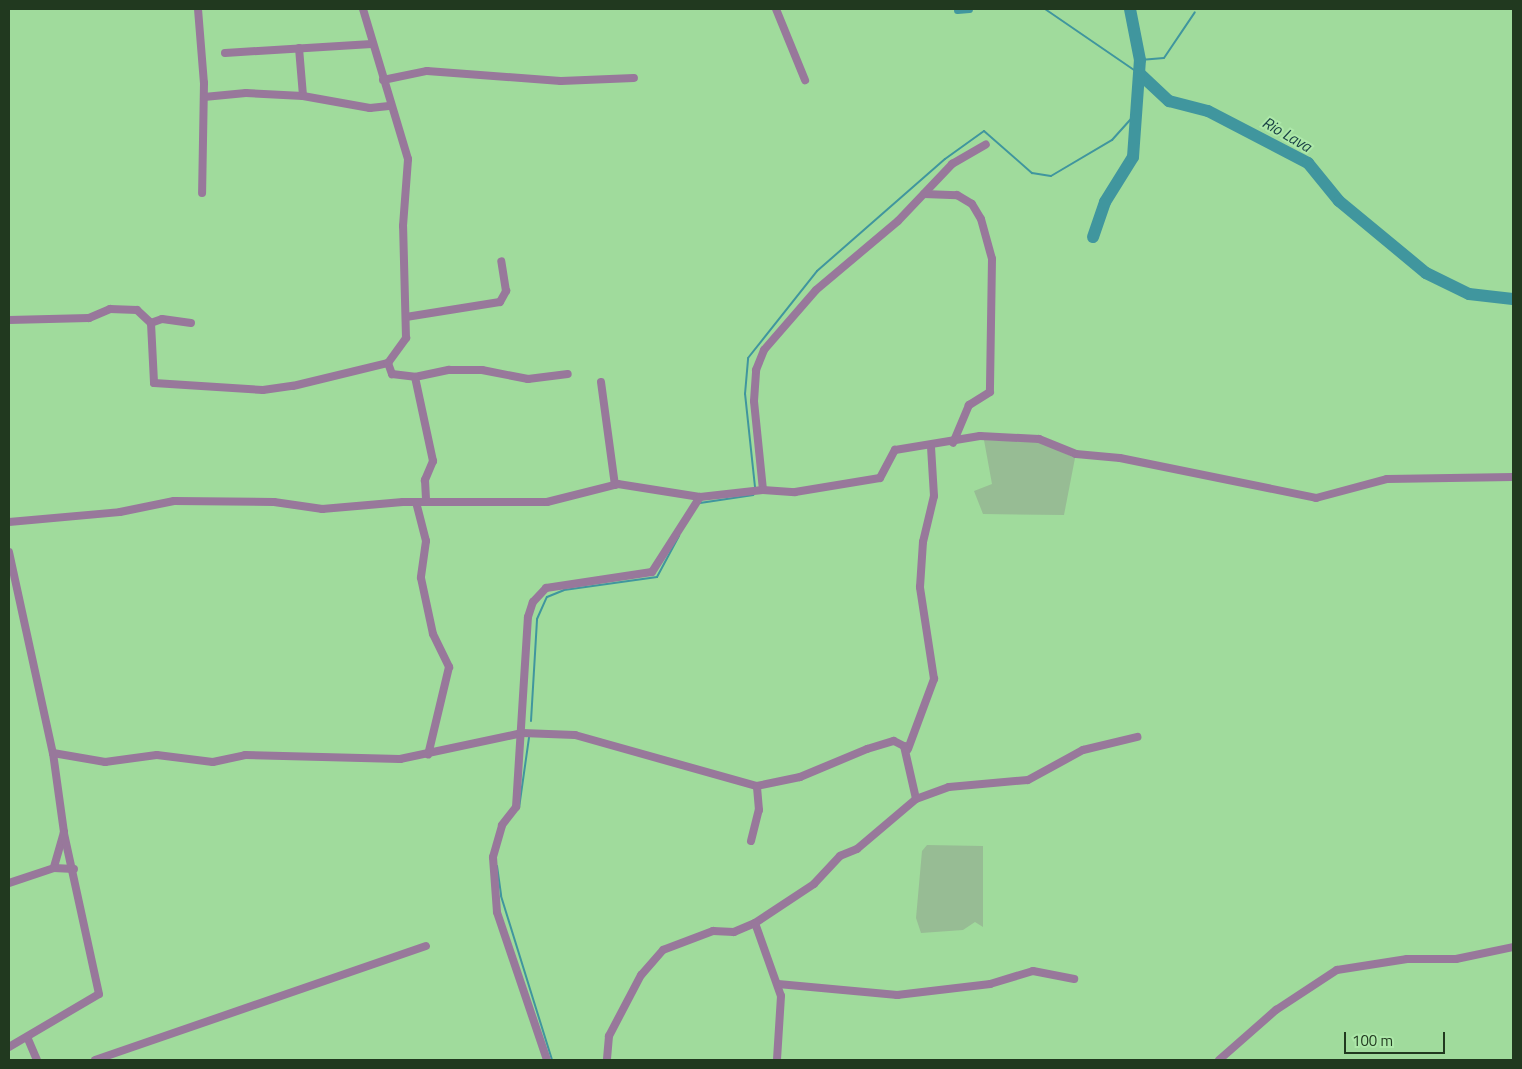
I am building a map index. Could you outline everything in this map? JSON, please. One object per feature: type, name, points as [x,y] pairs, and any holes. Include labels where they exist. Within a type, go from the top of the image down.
[{"type":"street","points":[[198,9],[204,97],[202,194]]},
{"type":"street","points":[[9,320],[88,318],[110,308],[137,310],[151,323],[150,368],[156,384],[263,390],[388,363],[406,338],[402,226],[409,165],[389,106],[364,9]]},
{"type":"street","points":[[776,9],[805,80]]},
{"type":"street","points":[[225,53],[372,44]]},
{"type":"street","points":[[299,48],[303,96]]},
{"type":"street","points":[[383,80],[427,71],[561,81],[634,78]]},
{"type":"street","points":[[204,97],[303,96],[370,108],[389,106]]},
{"type":"street","points":[[763,490],[754,401],[756,370],[764,350],[816,290],[924,194],[952,164],[986,144]]},
{"type":"street","points":[[924,194],[957,195],[972,204],[981,219],[992,259],[990,392],[969,405],[953,443]]},
{"type":"street","points":[[406,317],[500,302],[506,291],[501,261]]},
{"type":"street","points":[[151,323],[162,319],[191,323]]},
{"type":"street","points":[[388,363],[392,374],[415,377],[450,370],[482,370],[528,379],[568,374]]},
{"type":"street","points":[[415,377],[433,461],[425,480],[426,501]]},
{"type":"street","points":[[601,382],[615,485]]},
{"type":"street","points":[[9,522],[120,512],[174,501],[274,502],[322,509],[426,501],[547,502],[615,485],[700,497],[763,490],[795,492],[880,478],[892,452],[1005,435],[1039,439],[1076,454],[1120,458],[1316,498],[1387,479],[1513,477]]},
{"type":"street","points":[[916,799],[908,749],[934,679],[920,587],[923,542],[934,496],[930,447]]},
{"type":"street","points":[[547,1060],[494,897],[493,857],[502,825],[516,807],[528,617],[539,594],[560,585],[652,572],[700,497]]},
{"type":"street","points":[[416,502],[426,541],[421,578],[433,634],[449,667],[428,755]]},
{"type":"street","points":[[9,552],[52,753],[64,832],[74,869],[99,994],[28,1040],[9,1047]]},
{"type":"street","points":[[52,753],[105,762],[157,755],[212,762],[245,755],[400,759],[428,755],[522,733],[575,734],[757,786],[784,782],[832,760],[894,741],[908,749]]},
{"type":"street","points":[[607,1060],[609,1036],[641,975],[658,954],[690,938],[755,923],[814,884],[840,856],[857,849],[916,799],[949,787],[1028,780],[1083,750],[1137,736]]},
{"type":"street","points":[[751,840],[759,810],[757,786]]},
{"type":"street","points":[[54,868],[64,832]]},
{"type":"street","points":[[9,883],[54,868],[74,869]]},
{"type":"street","points":[[755,923],[778,984],[782,1018],[777,1060]]},
{"type":"street","points":[[94,1060],[426,946]]},
{"type":"street","points":[[1219,1060],[1276,1010],[1337,970],[1407,959],[1456,959],[1513,947]]},
{"type":"street","points":[[778,984],[897,995],[990,984],[1033,971],[1074,979]]},
{"type":"street","points":[[28,1040],[37,1060]]},
{"type":"green space","points":[[984,440],[1040,442],[1075,458],[1064,515],[983,514],[974,491],[992,484]]},
{"type":"green space","points":[[927,845],[983,846],[983,927],[975,922],[963,930],[921,933],[916,918],[922,851]]},
{"type":"waterway","points":[[957,10],[969,9]]},
{"type":"waterway","points":[[1045,9],[1140,74]]},
{"type":"waterway","points":[[1093,237],[1105,202],[1133,157],[1140,60],[1130,9]]},
{"type":"waterway","points":[[1140,60],[1164,58],[1195,12]]},
{"type":"waterway","name":"Rio Lava","points":[[1140,74],[1169,101],[1208,111],[1308,163],[1339,201],[1426,273],[1469,294],[1513,299]]},
{"type":"waterway","points":[[755,487],[745,394],[748,358],[817,271],[945,159],[984,131],[1032,173],[1051,176],[1112,140],[1139,110]]},
{"type":"waterway","points":[[700,503],[753,495]]},
{"type":"waterway","points":[[531,721],[537,619],[547,597],[564,590],[657,577],[679,536]]},
{"type":"waterway","points":[[519,808],[529,738]]},
{"type":"waterway","points":[[497,866],[501,896],[552,1060]]}]
